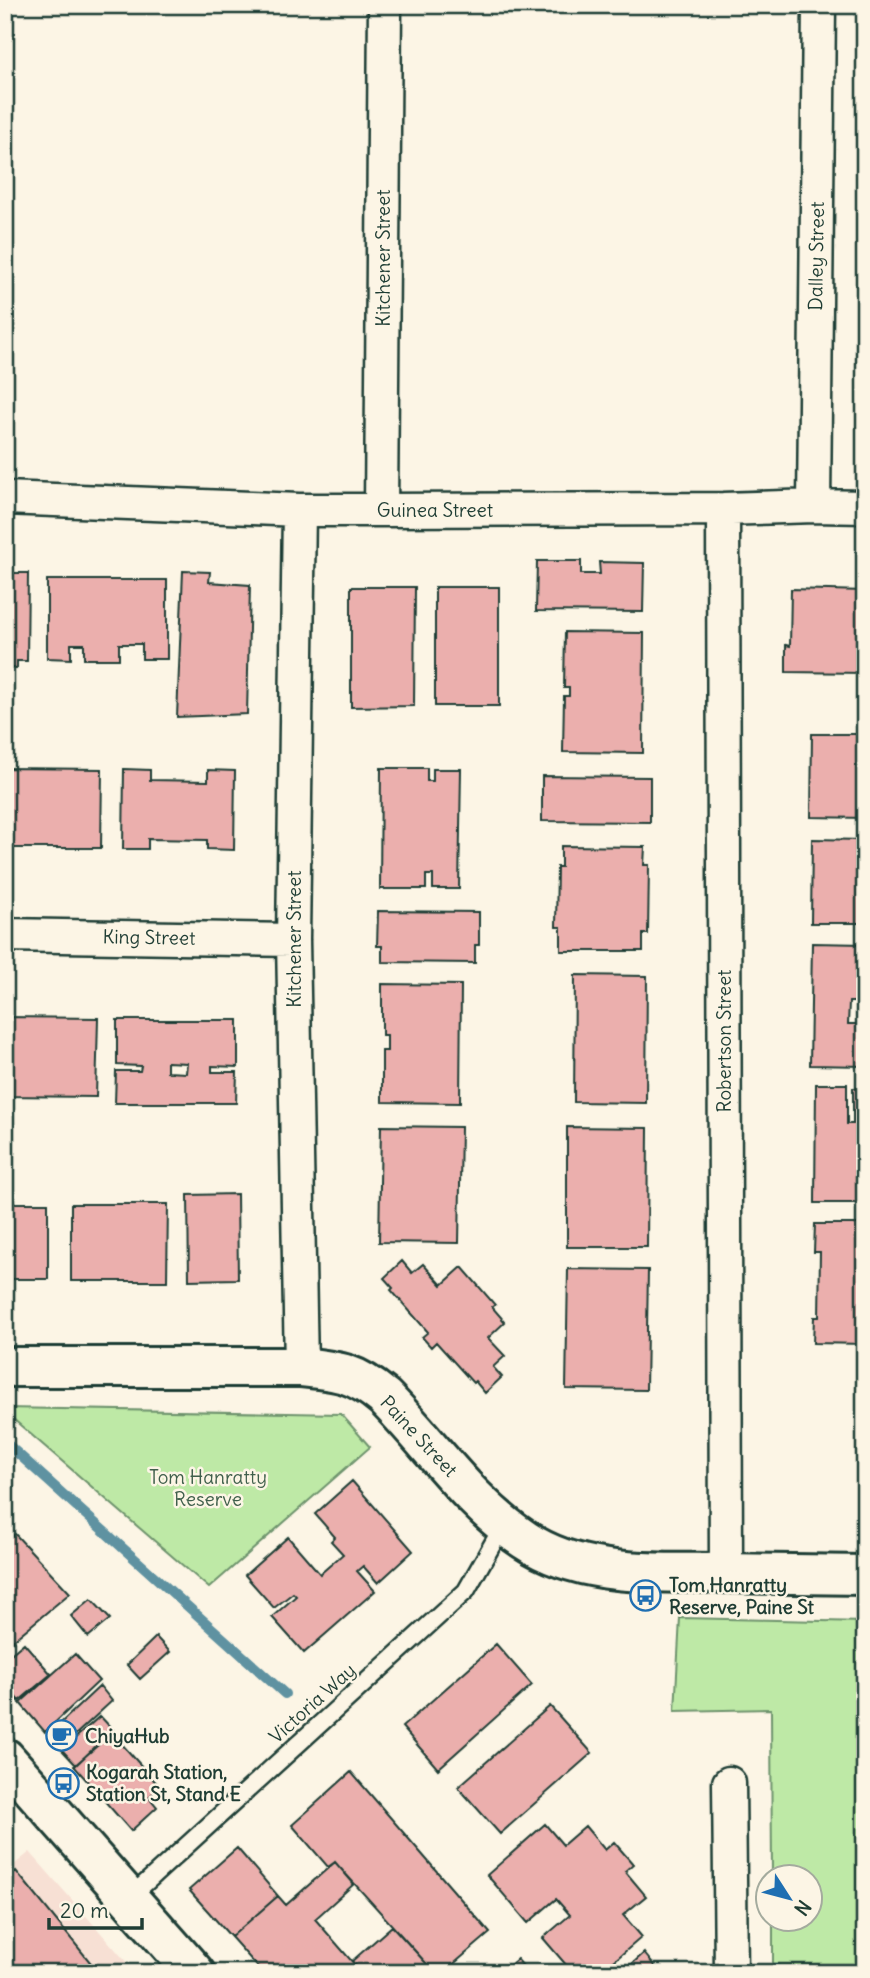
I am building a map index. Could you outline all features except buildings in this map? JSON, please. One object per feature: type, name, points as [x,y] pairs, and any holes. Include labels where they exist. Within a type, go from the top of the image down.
[{"type":"main road","name":"Paine Street","points":[[5,1367],[301,1367],[334,1370],[369,1384],[399,1412],[482,1506],[542,1550],[596,1567],[635,1572],[865,1575]]},
{"type":"main road","points":[[5,1758],[195,1973]]},
{"type":"street","name":"Kitchener Street","points":[[381,510],[385,5]]},
{"type":"street","name":"Dalley Street","points":[[814,506],[818,5]]},
{"type":"street","name":"Guinea Street","points":[[5,498],[299,510],[865,507]]},
{"type":"street","name":"Robertson Street","points":[[723,509],[726,1573]]},
{"type":"street","name":"Kitchener Street","points":[[299,510],[293,940],[301,1367]]},
{"type":"street","name":"King Street","points":[[5,935],[293,940]]},
{"type":"street","points":[[729,1783],[731,1973]]},
{"type":"lane","name":"Victoria Way","points":[[129,1898],[466,1591],[504,1524]]},
{"type":"shaded area","points":[[30,1852],[136,1973],[5,1973],[5,1872]]},
{"type":"green space","name":"Tom Hanratty Reserve","points":[[5,1408],[341,1414],[370,1447],[209,1588],[5,1412]]},
{"type":"green space","points":[[680,1618],[865,1622],[865,1973],[773,1973],[773,1932],[824,1932],[824,1862],[772,1862],[771,1709],[675,1711]]},
{"type":"waterway","points":[[5,1442],[285,1694]]},
{"type":"waterway","points":[[775,1968],[784,1973]]},
{"type":"place","name":"Tom Hanratty Reserve, Paine St","points":[[646,1596]]},
{"type":"place","name":"ChiyaHub","points":[[62,1736]]},
{"type":"place","name":"Kogarah Station, Station St, Stand E","points":[[63,1783]]}]
